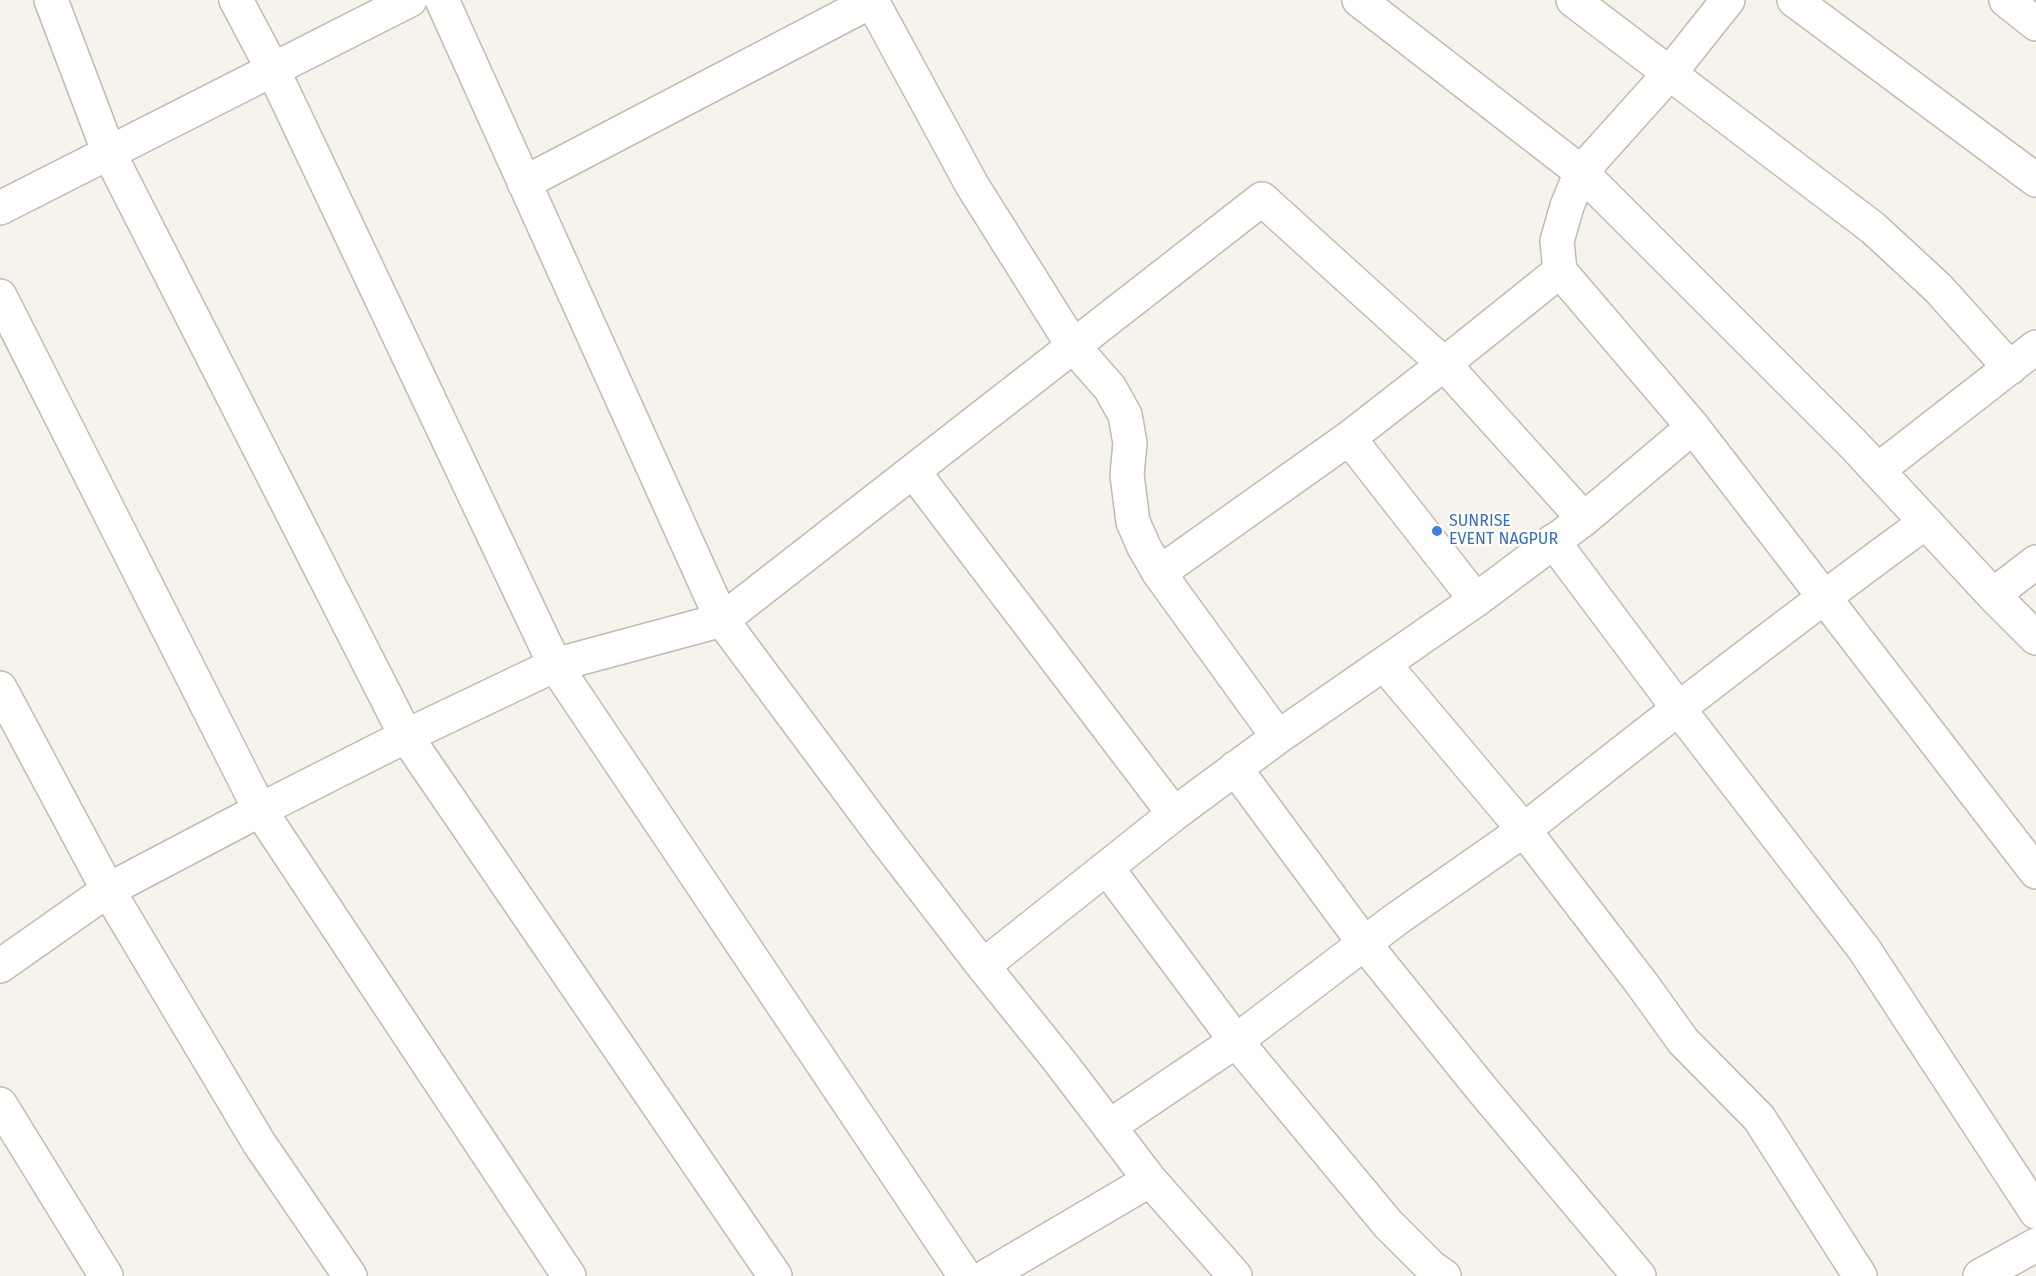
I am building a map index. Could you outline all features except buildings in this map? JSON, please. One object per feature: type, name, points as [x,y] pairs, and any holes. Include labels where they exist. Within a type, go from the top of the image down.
[{"type":"street","points":[[51,0],[109,153],[406,736],[775,1276]]},
{"type":"street","points":[[236,0],[273,70],[555,665],[965,1276]]},
{"type":"street","points":[[0,208],[410,0]]},
{"type":"street","points":[[442,0],[722,620],[885,839],[1150,1180],[1235,1276]]},
{"type":"street","points":[[1359,0],[1581,172],[1878,470],[1993,595],[2036,638]]},
{"type":"street","points":[[1573,0],[1873,228],[1938,288],[2010,368]]},
{"type":"street","points":[[1728,0],[1669,74],[1581,172],[1567,206],[1557,241],[1560,271],[1693,428],[2036,872]]},
{"type":"street","points":[[1794,0],[2036,180]]},
{"type":"street","points":[[2006,0],[2036,24]]},
{"type":"street","points":[[524,183],[873,1],[972,185],[1073,346],[1110,388],[1125,415],[1130,443],[1127,475],[1133,522],[1144,547],[1159,573],[1278,738]]},
{"type":"street","points":[[0,966],[108,890],[406,736],[555,665],[722,620],[1262,199],[1444,364],[1584,519]]},
{"type":"street","points":[[1159,573],[1349,438],[1560,271]]},
{"type":"street","points":[[0,296],[260,810],[569,1276]]},
{"type":"street","points":[[1878,470],[2036,347]]},
{"type":"street","points":[[983,966],[1174,814],[1278,738],[1476,600],[1584,519],[1693,428]]},
{"type":"street","points":[[1349,438],[1476,600]]},
{"type":"street","points":[[913,471],[1174,814]]},
{"type":"street","points":[[1110,1126],[1236,1041],[1364,943],[1524,830],[1824,596],[1926,522]]},
{"type":"street","points":[[1553,541],[1678,708],[1864,949],[2036,1212]]},
{"type":"street","points":[[1993,595],[2036,562]]},
{"type":"street","points":[[1384,664],[1524,830],[1683,1041],[1759,1118],[1860,1276]]},
{"type":"street","points":[[0,688],[108,890],[259,1143],[350,1276]]},
{"type":"street","points":[[1236,768],[1364,943],[1480,1088],[1639,1276]]},
{"type":"street","points":[[1107,868],[1236,1041],[1388,1224],[1431,1267],[1444,1276]]},
{"type":"street","points":[[0,1104],[106,1276]]},
{"type":"street","points":[[987,1276],[1150,1180]]},
{"type":"street","points":[[1980,1276],[2036,1245]]},
{"type":"place","name":"SUNRISE EVENT NAGPUR","points":[[1437,531]]}]
